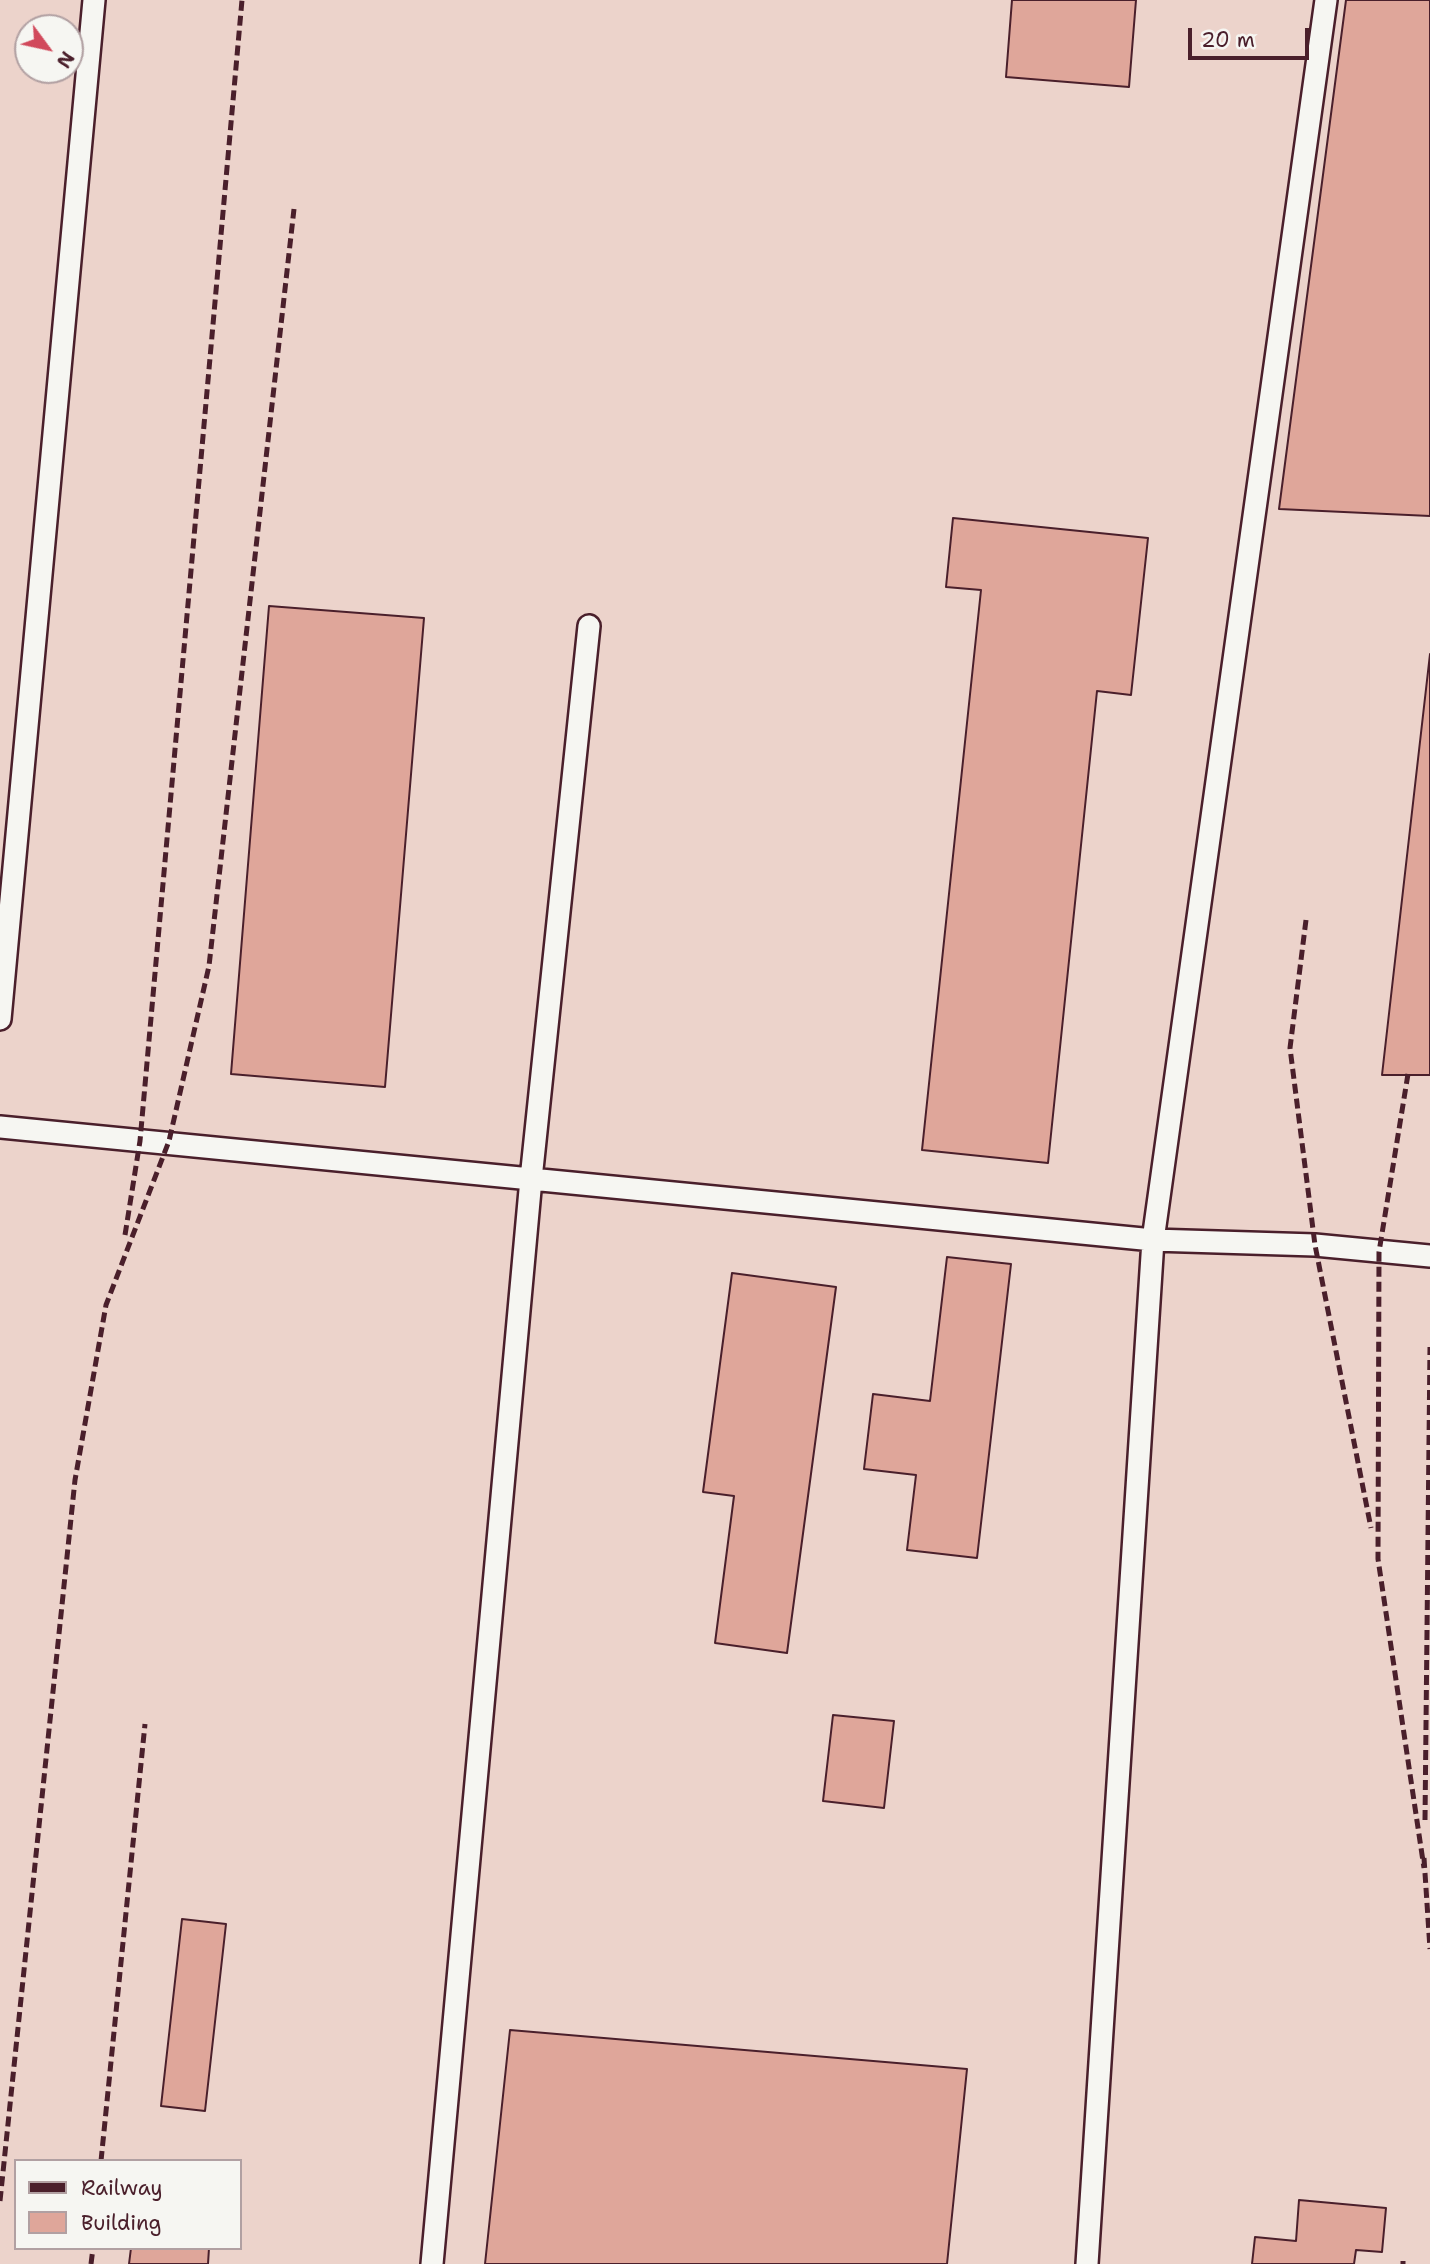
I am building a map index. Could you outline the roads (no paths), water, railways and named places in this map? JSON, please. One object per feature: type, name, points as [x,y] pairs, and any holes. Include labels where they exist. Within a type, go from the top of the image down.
[{"type":"lane","points":[[0,1019],[94,0]]},
{"type":"lane","points":[[1087,2264],[1153,1240],[1326,0]]},
{"type":"lane","points":[[432,2264],[531,1179],[589,626]]},
{"type":"lane","points":[[0,1127],[1153,1240],[1315,1245],[1430,1256]]},
{"type":"railway","points":[[125,1235],[140,1141],[242,0]]},
{"type":"railway","points":[[0,2201],[75,1480],[106,1305],[169,1141],[209,966],[294,209]]},
{"type":"railway","points":[[1306,920],[1290,1048],[1315,1245],[1371,1528]]},
{"type":"railway","points":[[1408,1074],[1379,1252],[1378,1559],[1424,1868]]},
{"type":"railway","points":[[1425,1820],[1430,1347]]},
{"type":"railway","points":[[101,2159],[145,1724]]},
{"type":"railway","points":[[1424,1858],[1430,1949]]},
{"type":"railway","points":[[91,2264],[93,2250]]}]
